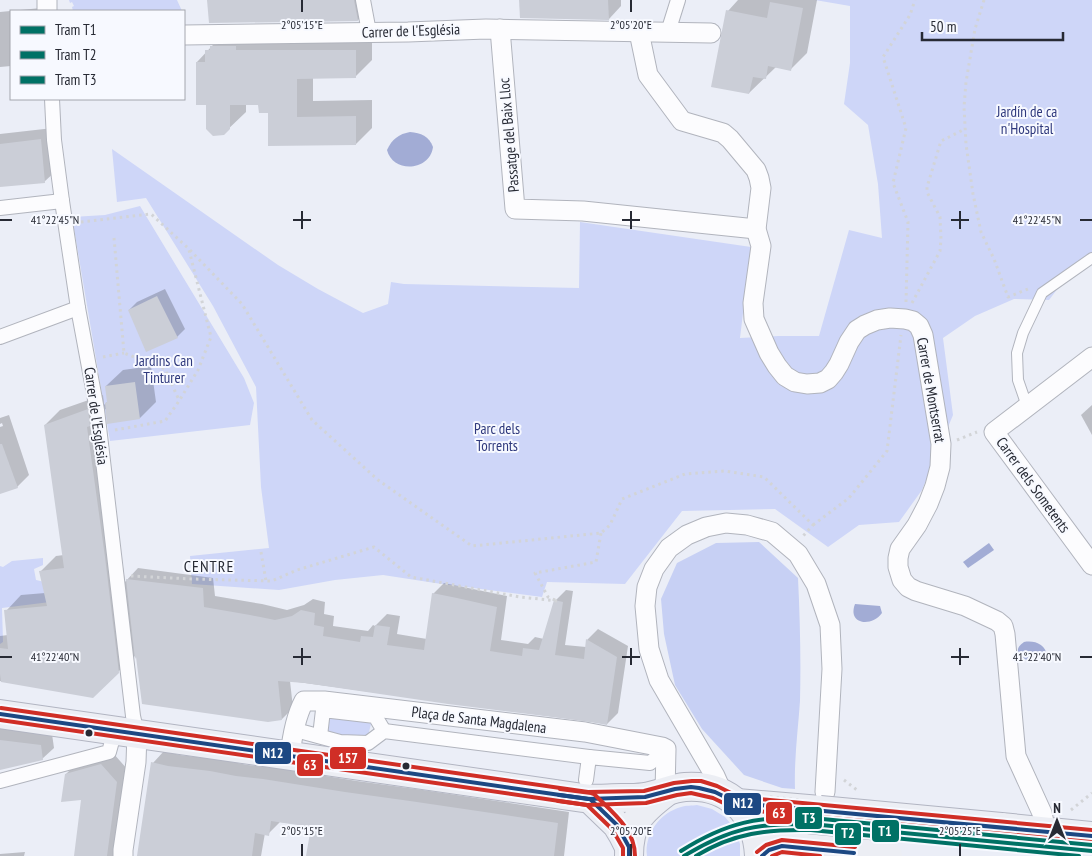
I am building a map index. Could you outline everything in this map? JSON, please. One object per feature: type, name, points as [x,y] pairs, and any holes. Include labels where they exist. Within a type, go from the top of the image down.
[{"type":"main road","points":[[0,714],[290,756],[643,798],[675,789],[692,787],[712,790],[730,798],[769,806],[1092,836]]},
{"type":"main road","points":[[588,790],[617,825],[623,835],[628,852]]},
{"type":"main road","points":[[628,852],[632,828],[636,820],[648,806],[665,793]]},
{"type":"main road","points":[[730,798],[743,810],[753,826],[761,856],[772,848],[782,846],[888,856]]},
{"type":"street","points":[[363,0],[369,32]]},
{"type":"street","points":[[668,32],[678,0]]},
{"type":"street","name":"Carrer de l'Església","points":[[185,35],[500,29],[711,33]]},
{"type":"street","name":"Passatge del Baix Lloc","points":[[500,29],[515,209],[583,211],[756,229]]},
{"type":"street","name":"Carrer de Montserrat","points":[[639,32],[648,75],[682,121],[723,133],[756,170],[761,188],[756,229],[761,246],[753,302],[754,320],[769,353],[785,376],[795,382],[807,384],[820,383],[828,379],[834,372],[857,330],[865,324],[890,318],[905,318],[919,326],[923,335],[941,447],[940,467],[935,486],[924,511],[900,549],[898,567],[902,580],[908,587],[965,606],[997,621],[1003,626],[1016,756],[1042,813],[1046,832]]},
{"type":"street","name":"Carrer de l'Església","points":[[52,100],[54,140],[62,201],[78,308],[97,410],[117,575],[132,708],[126,732]]},
{"type":"street","points":[[0,208],[62,201]]},
{"type":"street","points":[[0,337],[78,308]]},
{"type":"street","name":"Carrer dels Sometents","points":[[1092,357],[994,432],[1092,565]]},
{"type":"street","points":[[730,798],[715,776],[659,680],[649,649],[645,606],[648,587],[654,569],[669,548],[687,535],[706,527],[726,523],[747,525],[772,532],[798,554],[819,592],[830,624],[832,669],[825,792]]},
{"type":"street","name":"Plaça de Santa Magdalena","points":[[290,756],[297,713],[304,701],[324,701],[585,732],[662,746],[666,749],[665,793]]},
{"type":"street","points":[[303,732],[340,742],[368,743],[384,730],[375,716],[324,710],[320,736]]},
{"type":"street","name":"Plaça de Santa Magdalena","points":[[384,730],[650,763],[663,752]]},
{"type":"street","points":[[0,781],[109,752],[126,732]]},
{"type":"street","points":[[123,856],[136,762],[126,732]]},
{"type":"street","points":[[588,790],[590,757]]},
{"type":"lane","points":[[1028,406],[1018,380],[1018,353],[1023,333],[1042,293],[1092,258]]},
{"type":"path","points":[[906,300],[908,222],[893,183],[906,128],[883,57],[910,15],[915,0]]},
{"type":"path","points":[[984,0],[975,29],[968,63],[965,98],[966,144],[973,194],[981,232],[1008,296],[1031,287],[1042,293]]},
{"type":"path","points":[[912,302],[940,251],[942,239],[940,217],[928,192],[934,160],[941,141],[965,129]]},
{"type":"path","points":[[73,222],[151,214],[189,249],[242,304],[312,420],[378,480],[472,546],[601,533],[610,525],[622,499],[685,474],[725,471],[764,477],[813,524]]},
{"type":"path","points":[[114,238],[124,354]]},
{"type":"path","points":[[100,431],[165,421],[198,370],[211,337],[189,249]]},
{"type":"path","points":[[800,540],[813,524],[849,498],[887,451],[901,336]]},
{"type":"path","points":[[88,358],[124,354],[165,369],[179,401]]},
{"type":"path","points":[[941,447],[980,430],[994,432]]},
{"type":"path","points":[[117,575],[272,581],[297,570],[374,546],[411,577],[520,597],[558,601],[548,596],[535,573],[596,562],[601,533]]},
{"type":"path","points":[[261,552],[266,581]]},
{"type":"path","points":[[1071,811],[1092,794]]},
{"type":"green space","points":[[69,0],[177,0],[182,10],[73,10],[72,7],[74,6],[72,2],[70,3]]},
{"type":"green space","name":"Parc dels Torrents","points":[[815,0],[1092,0],[1092,264],[1074,267],[1049,300],[1014,299],[975,316],[943,338],[953,415],[922,490],[899,522],[859,525],[828,547],[775,509],[682,511],[625,584],[547,582],[542,597],[383,575],[335,580],[279,590],[192,584],[190,556],[269,548],[261,487],[256,387],[213,306],[146,198],[117,202],[112,149],[278,265],[363,313],[388,304],[391,282],[404,284],[579,288],[580,222],[751,247],[740,338],[819,336],[849,230],[882,238],[878,184],[868,125],[844,104],[850,63],[850,6]]},
{"type":"green space","name":"Jardins Can Tinturer","points":[[140,206],[244,378],[254,403],[250,425],[110,441],[72,217],[105,215]]},
{"type":"green space","points":[[43,558],[43,565],[34,569],[36,580],[49,583],[50,602],[2,608],[3,642],[0,644],[0,566],[3,567],[12,561]]},
{"type":"green space","points":[[327,714],[372,720],[367,740],[324,733]]},
{"type":"green space","points":[[697,805],[712,809],[725,817],[735,829],[740,844],[740,856],[647,856],[648,840],[660,819],[683,806]]},
{"type":"shaded area","points":[[410,132],[424,136],[433,147],[430,155],[419,165],[403,166],[391,158],[387,150],[396,138]]},
{"type":"shaded area","points":[[759,542],[798,578],[800,701],[795,789],[782,788],[744,775],[702,729],[675,685],[664,634],[661,599],[677,563],[716,543]]},
{"type":"shaded area","points":[[989,543],[994,550],[968,568],[963,562]]},
{"type":"shaded area","points":[[855,604],[880,606],[882,613],[872,620],[862,622],[854,616]]},
{"type":"shaded area","points":[[1024,642],[1039,644],[1044,648],[1047,656],[1043,659],[1035,655],[1028,661],[1020,655],[1018,650]]},
{"type":"building","points":[[207,0],[354,0],[358,21],[209,23]]},
{"type":"building","points":[[519,0],[608,0],[609,20],[520,18]]},
{"type":"building","points":[[770,2],[803,8],[791,71],[768,66],[766,79],[753,77],[749,94],[711,87],[726,10],[767,18]]},
{"type":"building","points":[[210,46],[236,46],[236,50],[356,50],[356,78],[297,79],[297,117],[356,116],[356,145],[268,146],[268,113],[259,113],[258,105],[230,105],[230,129],[224,135],[213,136],[206,129],[206,105],[196,105],[196,62],[205,62],[205,50],[210,50]]},
{"type":"building","points":[[41,139],[45,183],[0,187],[0,144]]},
{"type":"building","points":[[157,296],[178,338],[146,352],[128,310]]},
{"type":"building","points":[[135,382],[140,419],[107,424],[105,386]]},
{"type":"building","points":[[88,409],[90,426],[87,427],[119,673],[93,698],[1,682],[0,674],[0,648],[8,649],[4,610],[47,606],[39,571],[64,568],[44,425]]},
{"type":"building","points":[[0,444],[2,444],[18,488],[0,494]]},
{"type":"building","points":[[126,579],[203,588],[204,607],[275,620],[292,616],[301,610],[315,613],[314,625],[324,627],[323,636],[360,642],[361,636],[373,637],[375,625],[390,627],[387,645],[424,650],[432,593],[497,607],[490,651],[522,656],[523,648],[539,650],[554,600],[563,602],[555,655],[584,659],[586,639],[617,657],[607,725],[305,683],[278,681],[282,720],[268,722],[142,704]]},
{"type":"building","points":[[0,740],[41,745],[43,760],[0,770]]},
{"type":"building","points":[[151,762],[558,823],[554,856],[306,856],[311,827],[271,821],[269,836],[255,833],[252,856],[137,856]]},
{"type":"building","points":[[101,764],[117,782],[107,856],[74,856],[81,800],[61,802],[65,774]]},
{"type":"tram line","name":"T3","points":[[681,851],[728,827],[775,818],[812,818],[1092,845]]},
{"type":"tram line","name":"T1","points":[[684,856],[730,833],[760,826],[792,824],[811,824],[1092,851]]},
{"type":"tram line","name":"T2","points":[[696,856],[737,837],[780,830],[811,830],[1079,856]]},
{"type":"transit line","name":"157","points":[[1,708],[588,792],[644,791],[674,783],[701,781],[717,786],[739,797],[1092,830]]},
{"type":"transit line","name":"N12","points":[[0,714],[588,799],[645,797],[691,787],[715,792],[737,803],[1092,836]]},
{"type":"transit line","name":"63","points":[[0,720],[587,805],[646,803],[691,793],[713,798],[736,809],[1091,842]]},
{"type":"transit line","name":"157","points":[[560,789],[594,794],[615,814],[627,829],[634,846],[635,856]]},
{"type":"transit line","name":"N12","points":[[559,795],[590,799],[617,825],[629,847],[629,856]]},
{"type":"transit line","name":"63","points":[[558,801],[587,805],[612,829],[623,848],[623,856]]},
{"type":"transit line","name":"157","points":[[757,852],[766,845],[782,840],[855,847]]},
{"type":"transit line","name":"N12","points":[[762,856],[769,850],[782,846],[854,853]]},
{"type":"transit line","name":"63","points":[[772,856],[782,852],[820,856]]},
{"type":"district","name":"CENTRE","points":[[209,566]]},
{"type":"park label","name":"Jardín de ca n'Hospital","points":[[1027,120]]}]
